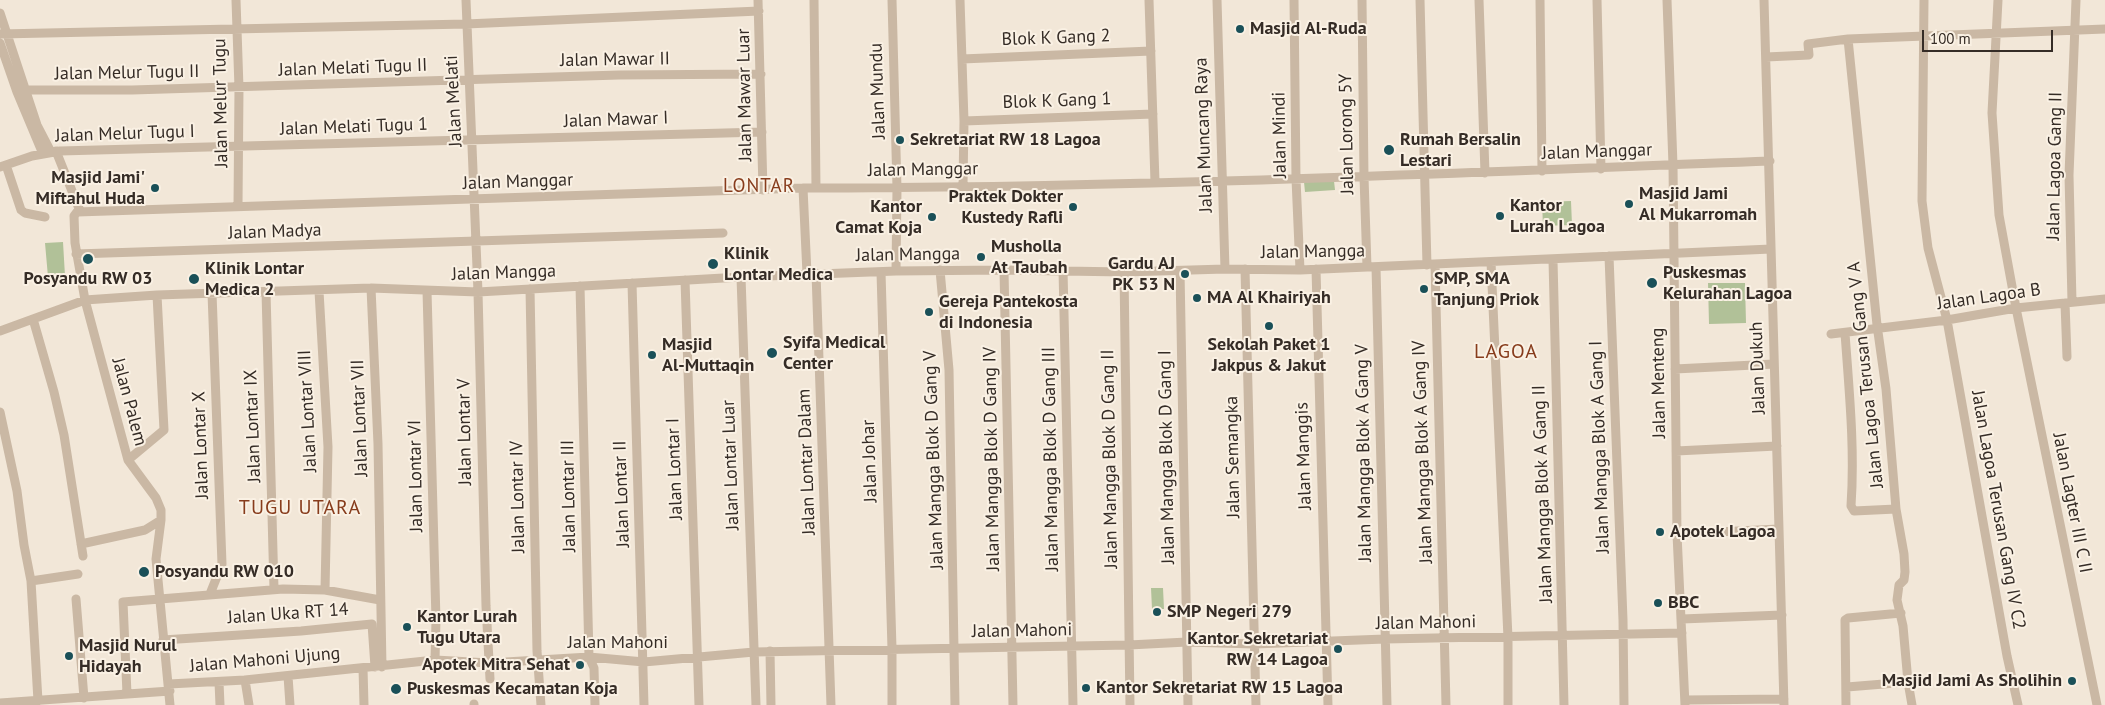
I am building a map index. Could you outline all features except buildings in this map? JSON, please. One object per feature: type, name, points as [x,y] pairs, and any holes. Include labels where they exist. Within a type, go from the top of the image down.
[{"type":"street","name":"Jalan Melur Tugu","points":[[236,0],[239,88],[238,205]]},
{"type":"street","name":"Jalan Melati","points":[[466,0],[474,200]]},
{"type":"street","name":"Jalan Mawar Luar","points":[[758,0],[763,190]]},
{"type":"street","points":[[814,0],[816,188]]},
{"type":"street","name":"Jalan Mundu","points":[[892,0],[897,188],[896,271]]},
{"type":"street","points":[[963,185],[964,121],[960,0],[968,0]]},
{"type":"street","points":[[1149,0],[1155,182]]},
{"type":"street","name":"Jalan Muncang Raya","points":[[1217,0],[1225,269]]},
{"type":"street","name":"Jalan Mindi","points":[[1294,0],[1296,179],[1300,270]]},
{"type":"street","name":"Jalan Lorong 5Y","points":[[1362,0],[1364,178],[1372,267]]},
{"type":"street","name":"Jalan Mangga Blok A Gang IV","points":[[1420,0],[1424,175],[1431,264],[1446,705]]},
{"type":"street","points":[[1479,0],[1485,172]]},
{"type":"street","points":[[1540,0],[1542,171]]},
{"type":"street","points":[[1598,0],[1601,169]]},
{"type":"street","name":"Jalan Menteng","points":[[1667,0],[1673,165],[1677,534],[1685,702]]},
{"type":"street","name":"Jalan Dukuh","points":[[1764,0],[1784,702]]},
{"type":"street","name":"Jalan Lagoa Terusan Gang IV C2","points":[[1924,0],[1922,201],[1931,264],[1947,320],[2018,705]]},
{"type":"street","name":"Jalan Lagter III C II","points":[[1998,0],[1992,113],[1999,215],[2016,308],[2098,705]]},
{"type":"street","name":"Jalan Lagoa Gang II","points":[[2067,357],[2069,175],[2076,0]]},
{"type":"street","points":[[3,34],[466,24],[759,11]]},
{"type":"street","points":[[0,13],[3,34],[21,91]]},
{"type":"street","points":[[1766,57],[1809,55],[1808,44],[1848,39],[1923,34],[2105,29]]},
{"type":"street","name":"Jalan Lagoa Terusan Gang V A","points":[[1848,39],[1878,330],[1886,388],[1896,509],[1905,572],[1897,593],[1912,705]]},
{"type":"street","points":[[0,43],[78,211]]},
{"type":"street","name":"Blok K Gang 2","points":[[962,59],[1151,51]]},
{"type":"street","name":"Jalan Mawar II","points":[[469,80],[761,74]]},
{"type":"street","name":"Jalan Melati Tugu II","points":[[239,88],[469,80]]},
{"type":"street","name":"Jalan Melur Tugu II","points":[[21,91],[239,88]]},
{"type":"street","name":"Blok K Gang 1","points":[[964,121],[1152,114]]},
{"type":"street","name":"Jalan Mawar I","points":[[472,140],[762,132]]},
{"type":"street","name":"Jalan Melati Tugu 1","points":[[238,147],[472,140]]},
{"type":"street","name":"Jalan Melur Tugu I","points":[[3,166],[50,152],[238,147]]},
{"type":"street","name":"Jalan Manggar","points":[[78,211],[238,205],[474,200],[803,188],[897,188],[963,185],[1364,178],[1770,161]]},
{"type":"street","points":[[3,166],[21,210],[24,213],[45,217]]},
{"type":"street","name":"Jalan Lontar Dalam","points":[[803,188],[812,274],[831,705]]},
{"type":"street","name":"Jalan Lontar V","points":[[474,200],[486,606],[490,679]]},
{"type":"street","name":"Jalan Palem","points":[[78,211],[74,216],[76,254],[85,300],[128,460],[156,498],[161,510],[156,559],[170,705]]},
{"type":"street","name":"Jalan Madya","points":[[76,254],[724,233]]},
{"type":"street","name":"Jalan Mangga","points":[[0,331],[85,300],[157,295],[371,288],[478,292],[741,277],[940,270],[1124,272],[1225,269],[1300,270],[1771,249]]},
{"type":"street","name":"Jalan Mangga Blok A Gang I","points":[[1609,256],[1624,635],[1624,705]]},
{"type":"street","name":"Jalan Mangga Blok A Gang II","points":[[1553,260],[1564,637],[1564,705]]},
{"type":"street","points":[[1491,262],[1508,638],[1508,705]]},
{"type":"street","name":"Jalan Mangga Blok A Gang V","points":[[1372,267],[1387,705]]},
{"type":"street","name":"Jalan Semangka","points":[[1246,269],[1256,705]]},
{"type":"street","name":"Jalan Manggis","points":[[1316,269],[1328,705]]},
{"type":"street","name":"Jalan Mangga Blok D Gang V","points":[[940,270],[949,370],[955,635],[953,648],[954,705]]},
{"type":"street","name":"Jalan Mangga Blok D Gang IV","points":[[1004,270],[1013,705]]},
{"type":"street","name":"Jalan Mangga Blok D Gang III","points":[[1063,270],[1073,705]]},
{"type":"street","name":"Jalan Mangga Blok D Gang I","points":[[1180,271],[1188,705]]},
{"type":"street","name":"Jalan Johar","points":[[881,272],[892,705]]},
{"type":"street","name":"Jalan Mangga Blok D Gang II","points":[[1124,272],[1130,705]]},
{"type":"street","name":"Jalan Lontar Luar","points":[[741,277],[756,705]]},
{"type":"street","name":"Jalan Lontar I","points":[[685,280],[700,705]]},
{"type":"street","name":"Jalan Lontar II","points":[[632,283],[644,705]]},
{"type":"street","name":"Jalan Lontar III","points":[[580,286],[589,657],[594,668],[595,705]]},
{"type":"street","name":"Jalan Lontar VII","points":[[371,288],[378,444],[380,600],[378,667]]},
{"type":"street","name":"Jalan Lontar IV","points":[[530,288],[541,705]]},
{"type":"street","name":"Jalan Lontar VIII","points":[[319,290],[328,447],[325,590]]},
{"type":"street","name":"Jalan Lontar VI","points":[[427,291],[436,620],[435,660]]},
{"type":"street","name":"Jalan Lontar IX","points":[[266,292],[274,589]]},
{"type":"street","name":"Jalan Lontar X","points":[[210,594],[222,564],[212,293]]},
{"type":"street","points":[[128,460],[164,430],[157,295]]},
{"type":"street","name":"Jalan Lagoa B","points":[[1831,334],[1878,330],[2016,308],[2105,299]]},
{"type":"street","points":[[33,320],[64,434],[83,556]]},
{"type":"street","points":[[1845,333],[1852,418],[1850,433],[1851,508],[1854,511],[1896,509]]},
{"type":"street","points":[[1675,369],[1774,364]]},
{"type":"street","points":[[0,412],[18,491],[24,545],[31,581],[38,701]]},
{"type":"street","points":[[1676,451],[1776,446]]},
{"type":"street","points":[[81,544],[145,530],[161,520]]},
{"type":"street","points":[[1677,534],[1778,529]]},
{"type":"street","points":[[31,581],[78,574]]},
{"type":"street","points":[[118,705],[123,695],[123,602],[274,589],[325,590],[380,600]]},
{"type":"street","points":[[76,599],[84,698]]},
{"type":"street","points":[[1846,705],[1846,619],[1901,612]]},
{"type":"street","points":[[1682,619],[1782,614]]},
{"type":"street","name":"Jalan Uka RT 14","points":[[163,640],[301,632],[372,624],[378,667]]},
{"type":"street","name":"Jalan Mahoni","points":[[363,668],[435,660],[489,662],[589,657],[644,662],[770,651],[1012,648],[1186,642],[1254,644],[1385,639],[1564,637],[1682,633]]},
{"type":"street","points":[[770,651],[771,705]]},
{"type":"street","points":[[363,668],[364,705]]},
{"type":"street","name":"Jalan Mahoni Ujung","points":[[0,703],[69,702],[84,698],[123,695],[169,687],[363,668]]},
{"type":"street","points":[[288,676],[290,705]]},
{"type":"street","points":[[245,680],[249,705]]},
{"type":"street","points":[[219,682],[220,705]]},
{"type":"street","points":[[1847,687],[1908,682]]},
{"type":"street","points":[[1685,702],[1784,702]]},
{"type":"green space","points":[[1334,181],[1335,190],[1305,192],[1304,182]]},
{"type":"green space","points":[[1571,201],[1572,225],[1543,226],[1542,202]]},
{"type":"green space","points":[[63,242],[65,276],[48,277],[45,243]]},
{"type":"green space","points":[[1708,283],[1745,283],[1746,323],[1709,324]]},
{"type":"green space","points":[[1151,588],[1163,588],[1164,609],[1152,609]]},
{"type":"place","name":"Masjid Al-Ruda","points":[[1240,29]]},
{"type":"place","name":"Sekretariat RW 18 Lagoa","points":[[900,140]]},
{"type":"place","name":"Rumah Bersalin Lestari","points":[[1389,150]]},
{"type":"place","name":"Masjid Jami' Miftahul Huda","points":[[155,188]]},
{"type":"place","name":"Masjid Jami Al Mukarromah","points":[[1629,204]]},
{"type":"place","name":"Praktek Dokter Kustedy Rafli","points":[[1073,207]]},
{"type":"place","name":"Kantor Lurah Lagoa","points":[[1500,216]]},
{"type":"place","name":"Kantor Camat Koja","points":[[932,217]]},
{"type":"place","name":"Musholla At Taubah","points":[[981,257]]},
{"type":"place","name":"Posyandu RW 03","points":[[88,259]]},
{"type":"place","name":"Klinik Lontar Medica","points":[[713,264]]},
{"type":"place","name":"Gardu AJ PK 53 N","points":[[1185,274]]},
{"type":"place","name":"Klinik Lontar Medica 2","points":[[194,279]]},
{"type":"place","name":"Puskesmas Kelurahan Lagoa","points":[[1652,283]]},
{"type":"place","name":"SMP, SMA Tanjung Priok","points":[[1424,289]]},
{"type":"place","name":"MA Al Khairiyah","points":[[1197,298]]},
{"type":"place","name":"Gereja Pantekosta di Indonesia","points":[[929,312]]},
{"type":"place","name":"Sekolah Paket 1 Jakpus & Jakut","points":[[1269,326]]},
{"type":"place","name":"Syifa Medical Center","points":[[772,353]]},
{"type":"place","name":"Masjid Al-Muttaqin","points":[[652,355]]},
{"type":"place","name":"Apotek Lagoa","points":[[1660,532]]},
{"type":"place","name":"Posyandu RW 010","points":[[144,572]]},
{"type":"place","name":"BBC","points":[[1658,603]]},
{"type":"place","name":"SMP Negeri 279","points":[[1157,612]]},
{"type":"place","name":"Kantor Lurah Tugu Utara","points":[[407,627]]},
{"type":"place","name":"Kantor Sekretariat RW 14 Lagoa","points":[[1338,649]]},
{"type":"place","name":"Masjid Nurul Hidayah","points":[[69,656]]},
{"type":"place","name":"Apotek Mitra Sehat","points":[[580,665]]},
{"type":"place","name":"Masjid Jami As Sholihin","points":[[2072,681]]},
{"type":"place","name":"Kantor Sekretariat RW 15 Lagoa","points":[[1086,688]]},
{"type":"place","name":"Puskesmas Kecamatan Koja","points":[[396,689]]},
{"type":"district","name":"LONTAR","points":[[759,187]]},
{"type":"district","name":"LAGOA","points":[[1506,352]]},
{"type":"district","name":"TUGU UTARA","points":[[300,508]]}]
